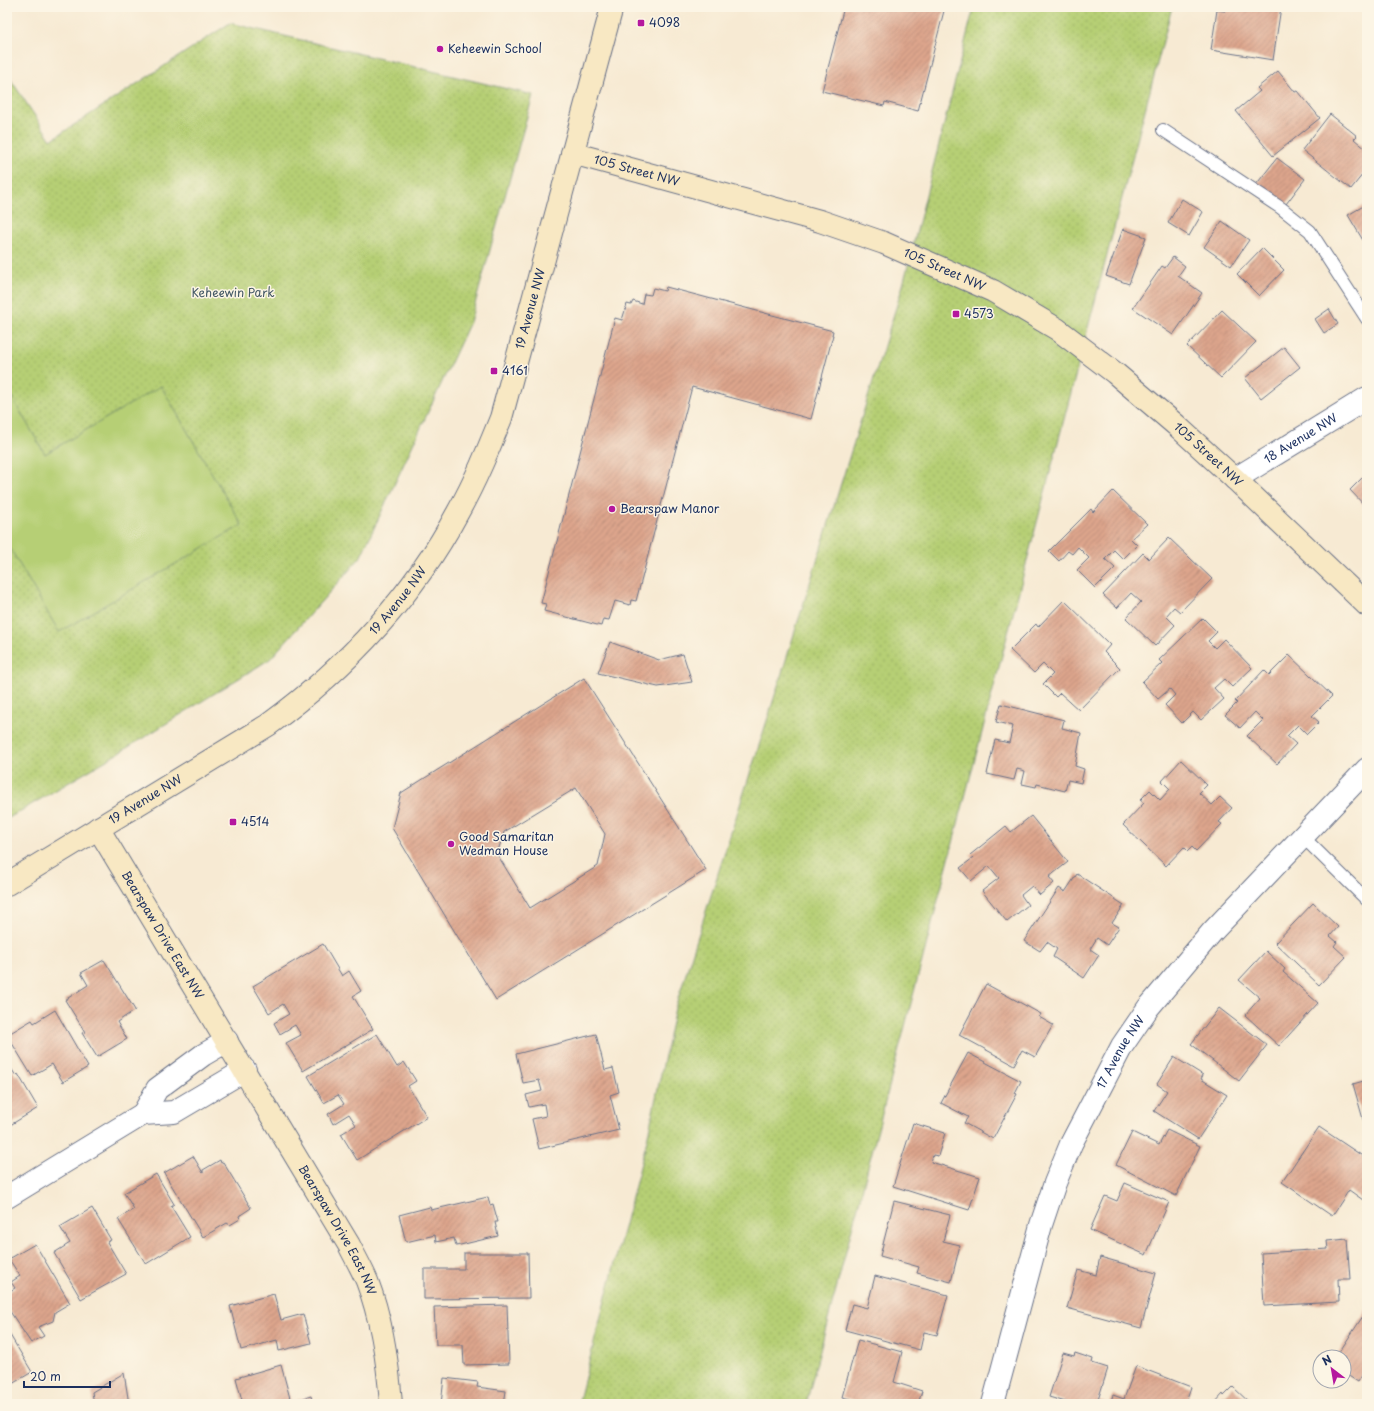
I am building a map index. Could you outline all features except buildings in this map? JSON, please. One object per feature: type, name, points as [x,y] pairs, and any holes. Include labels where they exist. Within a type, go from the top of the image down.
[{"type":"street","points":[[572,153],[612,7]]},
{"type":"street","name":"105 Street NW","points":[[572,153],[820,221],[884,243],[992,291],[1057,329],[1109,369],[1176,425],[1235,478],[1367,605]]},
{"type":"street","name":"19 Avenue NW","points":[[7,884],[268,725],[305,698],[331,675],[372,634],[407,591],[433,554],[458,512],[476,477],[501,418],[572,153]]},
{"type":"street","name":"18 Avenue NW","points":[[1235,478],[1367,398]]},
{"type":"street","name":"17 Avenue NW","points":[[993,1404],[1046,1211],[1071,1144],[1122,1046],[1152,1003],[1212,932],[1367,769]]},
{"type":"street","name":"Bearspaw Drive East NW","points":[[98,828],[350,1245],[366,1281],[379,1318],[388,1364],[391,1404]]},
{"type":"street","points":[[143,1114],[157,1089],[203,1055],[227,1041]]},
{"type":"street","points":[[7,1197],[143,1114],[174,1112],[245,1070]]},
{"type":"lane","points":[[1164,130],[1281,208],[1310,231],[1367,319]]},
{"type":"lane","points":[[1302,837],[1367,900]]},
{"type":"green space","points":[[974,7],[1172,7],[806,1404],[578,1404],[647,1140],[675,1008],[771,708],[903,285]]},
{"type":"green space","name":"Keheewin Park","points":[[230,23],[533,95],[470,322],[360,558],[270,659],[122,751],[7,819],[7,74],[51,140]]},
{"type":"green space","points":[[161,386],[242,525],[59,632],[7,543],[7,389],[45,454]]},
{"type":"place","name":"4098","points":[[641,23]]},
{"type":"place","name":"Keheewin School","points":[[440,49]]},
{"type":"place","name":"4573","points":[[956,314]]},
{"type":"place","name":"4161","points":[[494,371]]},
{"type":"place","name":"Bearspaw Manor","points":[[612,509]]},
{"type":"place","name":"4514","points":[[233,822]]},
{"type":"place","name":"Good Samaritan Wedman House","points":[[451,844]]}]
